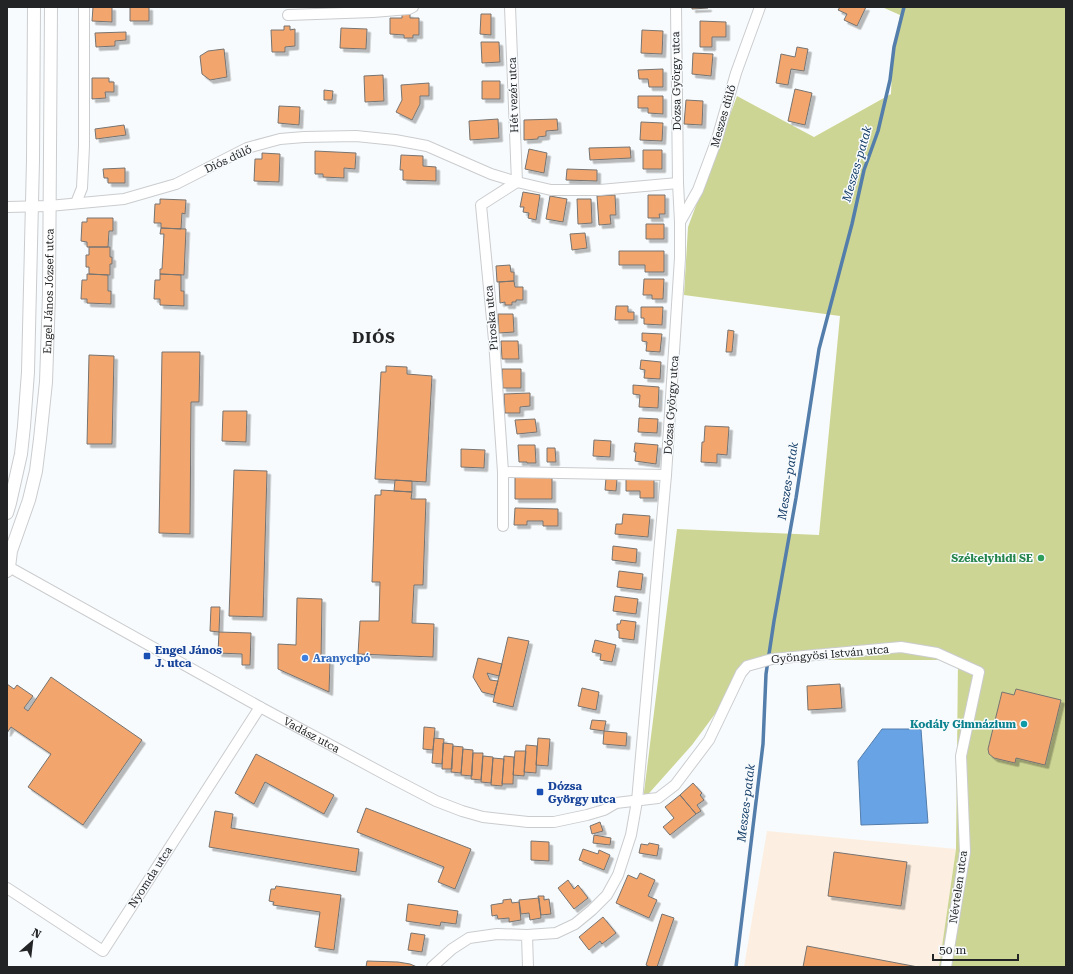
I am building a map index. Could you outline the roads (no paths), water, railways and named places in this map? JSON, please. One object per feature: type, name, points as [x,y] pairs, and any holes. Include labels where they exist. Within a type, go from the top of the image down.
[{"type":"street","name":"Engel János József utca","points":[[7,513],[20,461],[28,372],[32,206],[34,7]]},
{"type":"street","name":"Engel János József utca","points":[[8,568],[11,551],[24,515],[36,471],[46,374],[51,7]]},
{"type":"street","points":[[76,203],[82,188],[84,146],[84,7]]},
{"type":"street","points":[[288,15],[373,12],[414,7]]},
{"type":"street","name":"Hét vezér utca","points":[[510,7],[517,182]]},
{"type":"street","name":"Dózsa György utca","points":[[637,801],[666,475],[680,258],[676,7]]},
{"type":"street","name":"Meszes dűlő","points":[[680,222],[698,190],[715,146],[736,73],[760,7]]},
{"type":"street","name":"Diós dűlő","points":[[7,207],[49,206],[124,199],[176,184],[247,148],[280,139],[304,136],[356,136],[387,139],[428,146],[491,174],[517,182]]},
{"type":"street","points":[[517,182],[551,190],[600,190],[678,183]]},
{"type":"street","name":"Piroska utca","points":[[503,472],[494,340],[481,205],[517,182]]},
{"type":"street","points":[[503,526],[503,472],[666,475]]},
{"type":"street","name":"Vadász utca","points":[[8,568],[388,776],[436,801],[462,811],[483,817],[528,822],[554,822],[599,812],[616,804],[637,801]]},
{"type":"street","name":"Gyöngyösi István utca","points":[[637,801],[658,798],[675,785],[709,740],[742,673],[747,666],[767,660],[901,647],[937,653],[979,672],[961,756],[963,807]]},
{"type":"street","name":"Nyomda utca","points":[[7,888],[103,951],[260,707]]},
{"type":"street","points":[[432,967],[452,949],[469,938],[497,934],[527,935],[556,933],[575,924],[607,895],[618,875],[631,835],[637,801]]},
{"type":"street","name":"Névtelen utca","points":[[946,967],[965,852],[963,807]]},
{"type":"street","points":[[527,935],[528,967]]},
{"type":"water","points":[[882,729],[921,729],[928,823],[861,825],[858,761]]},
{"type":"waterway","name":"Meszes-patak","points":[[736,967],[763,744],[766,674],[796,498],[819,349],[852,224],[864,170],[878,131],[890,80],[894,47],[904,7]]},
{"type":"place","name":"Székelyhidi SE","points":[[1041,558]]},
{"type":"place","name":"Engel János J. utca","points":[[147,656]]},
{"type":"place","name":"Aranycipó","points":[[305,658]]},
{"type":"place","name":"Kodály Gimnázium","points":[[1024,724]]},
{"type":"place","name":"Dózsa György utca","points":[[540,792]]},
{"type":"district","name":"DIÓS","points":[[374,338]]}]
